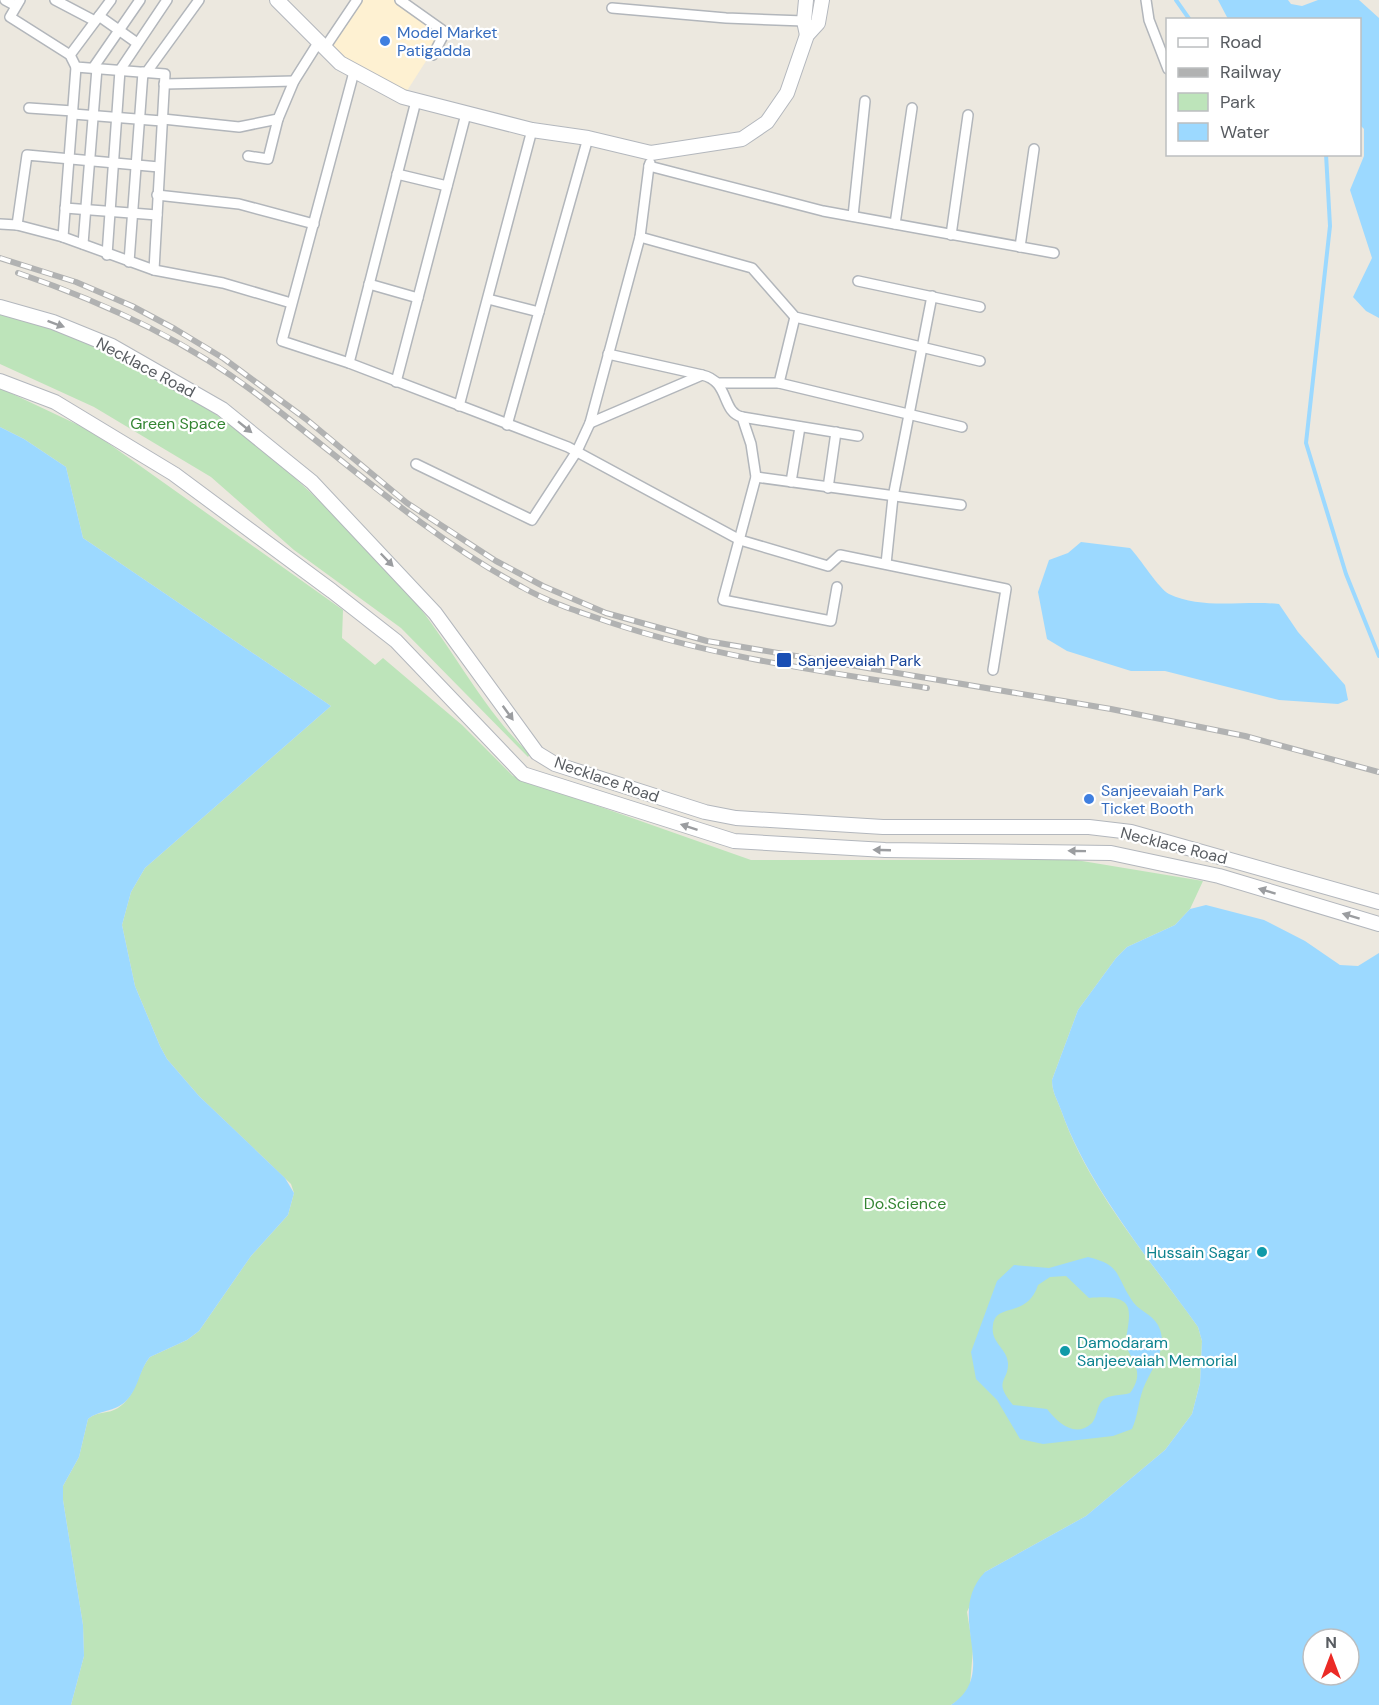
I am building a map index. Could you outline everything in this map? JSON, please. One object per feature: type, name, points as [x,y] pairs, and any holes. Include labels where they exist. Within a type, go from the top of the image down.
[{"type":"main road","points":[[277,0],[321,46],[354,72],[416,101],[532,130],[588,138],[650,159],[742,139],[754,133],[777,110],[787,93],[807,35],[818,23],[822,0]]},
{"type":"main road","points":[[806,0],[804,21],[807,35]]},
{"type":"main road","name":"Necklace Road","points":[[0,307],[53,322],[122,352],[222,409],[312,482],[435,613],[537,753],[555,764],[705,812],[736,819],[883,827],[1089,827],[1131,832],[1379,902]]},
{"type":"main road","name":"Necklace Road","points":[[0,381],[55,402],[174,474],[332,591],[396,641],[523,774],[735,841],[885,850],[1111,853],[1219,876],[1379,924]]},
{"type":"main road","points":[[523,774],[537,753]]},
{"type":"main road","points":[[735,841],[736,819]]},
{"type":"main road","points":[[1111,853],[1116,830]]},
{"type":"street","points":[[5,0],[18,3],[10,17],[70,55],[76,67],[63,237]]},
{"type":"street","points":[[55,0],[68,3],[97,18],[138,43]]},
{"type":"street","points":[[70,55],[111,0]]},
{"type":"street","points":[[83,244],[95,68],[140,0]]},
{"type":"street","points":[[129,262],[145,73],[199,0]]},
{"type":"street","points":[[248,156],[268,159],[278,119],[294,81],[357,0]]},
{"type":"street","points":[[400,0],[445,32],[433,55]]},
{"type":"street","points":[[1146,0],[1149,20],[1166,66]]},
{"type":"street","points":[[107,255],[120,70],[163,1]]},
{"type":"street","points":[[612,8],[726,18],[804,21]]},
{"type":"street","points":[[76,67],[165,74],[154,270]]},
{"type":"street","points":[[354,72],[282,340],[349,363],[577,451],[740,540],[828,566],[840,555],[1006,589],[993,670]]},
{"type":"street","points":[[164,84],[294,81]]},
{"type":"street","points":[[349,363],[416,101]]},
{"type":"street","points":[[853,216],[865,101]]},
{"type":"street","points":[[29,108],[93,116],[239,127],[278,119]]},
{"type":"street","points":[[895,224],[912,108]]},
{"type":"street","points":[[396,382],[466,114]]},
{"type":"street","points":[[951,235],[968,115]]},
{"type":"street","points":[[459,406],[532,130]]},
{"type":"street","points":[[507,425],[588,138]]},
{"type":"street","points":[[1020,247],[1034,149]]},
{"type":"street","points":[[17,225],[27,155],[159,167]]},
{"type":"street","points":[[416,464],[532,520],[577,451],[590,423],[640,237],[650,159],[823,211],[1054,253]]},
{"type":"street","points":[[397,174],[447,186]]},
{"type":"street","points":[[158,195],[239,204],[314,224]]},
{"type":"street","points":[[65,208],[157,215]]},
{"type":"street","points":[[0,224],[17,225],[63,237],[107,255],[154,270],[224,283],[291,303]]},
{"type":"street","points":[[640,237],[752,268],[795,317],[980,361]]},
{"type":"street","points":[[858,281],[980,307]]},
{"type":"street","points":[[369,284],[418,298]]},
{"type":"street","points":[[886,564],[893,497],[924,347],[932,296]]},
{"type":"street","points":[[488,299],[539,312]]},
{"type":"street","points":[[779,383],[795,317]]},
{"type":"street","points":[[608,354],[702,375],[719,383],[779,383],[962,427]]},
{"type":"street","points":[[590,423],[702,375]]},
{"type":"street","points":[[719,383],[733,413],[742,417],[858,436]]},
{"type":"street","points":[[742,417],[751,444],[756,477],[723,600],[831,621],[837,587]]},
{"type":"street","points":[[791,482],[800,427]]},
{"type":"street","points":[[828,488],[836,432]]},
{"type":"street","points":[[756,477],[961,505]]},
{"type":"shaded area","name":"Model Market Patigadda","points":[[359,0],[397,0],[444,33],[403,97],[325,50]]},
{"type":"green space","name":"Green Space","points":[[0,311],[54,329],[105,350],[153,375],[242,434],[284,468],[407,592],[499,720],[530,754],[528,757],[401,628],[294,550],[211,477],[94,407],[0,364]]},
{"type":"green space","name":"Do.Science","points":[[0,388],[91,431],[343,610],[342,638],[375,665],[383,658],[462,725],[513,776],[751,860],[1076,860],[1203,881],[1190,909],[1175,925],[1127,947],[1116,958],[1078,1010],[1052,1080],[1055,1095],[1087,1168],[1122,1223],[1198,1327],[1202,1341],[1200,1383],[1192,1414],[1165,1450],[1086,1516],[985,1572],[967,1612],[973,1649],[970,1685],[965,1696],[951,1705],[71,1705],[84,1656],[83,1625],[63,1500],[63,1486],[79,1457],[88,1419],[114,1410],[124,1403],[133,1391],[150,1357],[187,1340],[199,1331],[251,1256],[288,1215],[294,1193],[291,1184],[199,1096],[167,1059],[135,986],[122,925],[131,892],[145,868],[331,706],[83,538],[66,467],[24,439],[0,427]]},
{"type":"water","points":[[1218,0],[1288,0],[1291,4],[1302,6],[1318,0],[1359,0],[1379,18],[1379,318],[1366,311],[1353,297],[1372,258],[1350,190],[1364,156],[1364,129],[1361,126],[1361,18],[1227,18]]},
{"type":"water","points":[[0,427],[24,439],[66,467],[83,538],[331,706],[145,868],[131,892],[122,925],[135,986],[167,1059],[199,1096],[285,1178],[294,1193],[288,1215],[251,1256],[199,1331],[187,1340],[150,1357],[134,1390],[122,1405],[88,1419],[79,1457],[63,1486],[63,1500],[83,1625],[84,1656],[71,1705],[0,1705]]},
{"type":"water","points":[[1081,542],[1130,548],[1165,591],[1182,599],[1209,603],[1279,604],[1298,632],[1345,685],[1348,700],[1338,704],[1279,700],[1165,671],[1131,671],[1067,651],[1047,639],[1038,592],[1049,560],[1068,553]]},
{"type":"water","name":"Hussain Sagar","points":[[1206,905],[1264,920],[1305,941],[1340,965],[1358,966],[1379,953],[1379,1705],[951,1705],[965,1691],[972,1676],[969,1607],[974,1589],[985,1572],[1086,1516],[1165,1450],[1192,1414],[1200,1383],[1202,1341],[1198,1327],[1122,1223],[1087,1167],[1056,1099],[1052,1080],[1078,1010],[1116,958],[1127,947],[1175,925],[1190,909]]},
{"type":"water","points":[[1088,1257],[1106,1263],[1116,1272],[1134,1303],[1158,1325],[1161,1333],[1161,1350],[1143,1389],[1132,1429],[1113,1436],[1043,1444],[1020,1439],[997,1400],[976,1379],[971,1352],[997,1281],[1014,1265],[1049,1268]],"holes":[[[1066,1276],[1089,1298],[1116,1298],[1127,1306],[1129,1321],[1125,1345],[1136,1369],[1137,1380],[1130,1393],[1111,1396],[1102,1401],[1095,1418],[1086,1428],[1073,1429],[1061,1423],[1047,1409],[1013,1405],[1002,1386],[1008,1363],[1005,1353],[994,1336],[993,1325],[995,1318],[1000,1314],[1027,1302],[1038,1285],[1050,1277]]]},
{"type":"waterway","points":[[1176,0],[1189,18]]},
{"type":"waterway","points":[[1326,156],[1330,226],[1306,443],[1346,574],[1379,656]]},
{"type":"railway","points":[[0,258],[76,282],[132,306],[175,329],[223,358],[306,419],[407,503],[496,561],[543,586],[606,613],[707,641],[1111,709],[1245,736],[1379,772]]},
{"type":"railway","points":[[18,273],[50,284],[143,324],[202,357],[258,395],[419,521],[486,567],[544,598],[612,623],[689,645],[768,662],[927,688]]},
{"type":"place","name":"Model Market Patigadda","points":[[385,41]]},
{"type":"place","name":"Sanjeevaiah Park","points":[[784,660]]},
{"type":"place","name":"Sanjeevaiah Park Ticket Booth","points":[[1089,799]]},
{"type":"place","name":"Hussain Sagar","points":[[1262,1252]]},
{"type":"place","name":"Damodaram Sanjeevaiah Memorial","points":[[1065,1351]]}]
